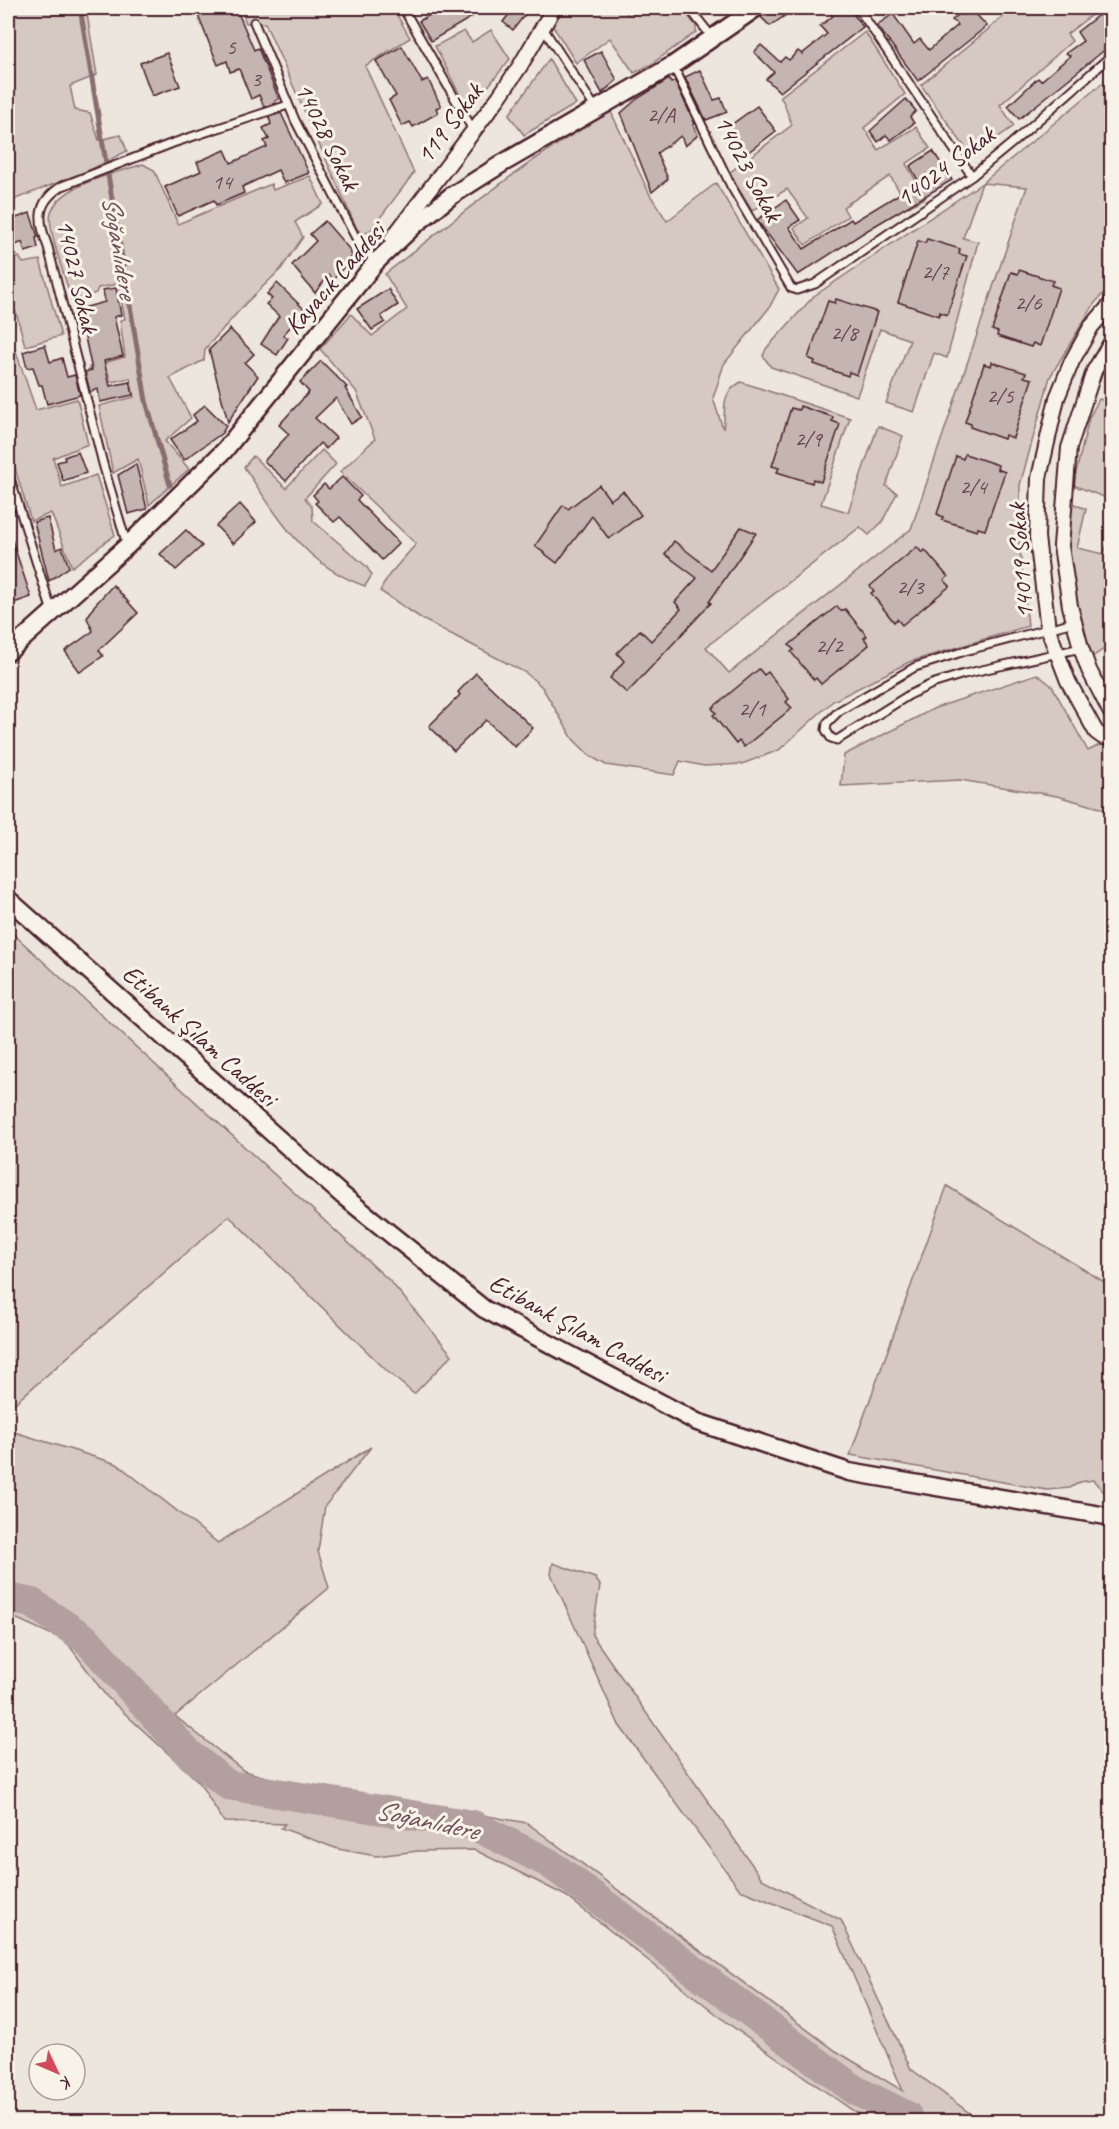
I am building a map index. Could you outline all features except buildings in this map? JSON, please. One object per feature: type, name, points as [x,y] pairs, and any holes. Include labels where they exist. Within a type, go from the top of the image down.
[{"type":"street","name":"119 Sokak","points":[[376,262],[472,130],[499,97],[554,8]]},
{"type":"street","name":"Kayacık Caddesi","points":[[8,652],[127,546],[224,451],[376,262],[451,196],[673,65],[756,8]]},
{"type":"street","name":"14019 Sokak","points":[[1112,303],[1091,327],[1072,362],[1057,398],[1039,478],[1037,537],[1048,629],[1057,653],[1068,681],[1096,732],[1103,737],[1112,735]]},
{"type":"street","name":"14019 Sokak","points":[[1112,341],[1094,371],[1069,448],[1061,546],[1070,606],[1081,648],[1089,670],[1112,716]]},
{"type":"street","name":"Etibank Şılam Caddesi","points":[[8,899],[342,1195],[484,1309],[697,1422],[849,1472],[1112,1517]]},
{"type":"lane","points":[[403,8],[472,130]]},
{"type":"lane","points":[[689,8],[712,37]]},
{"type":"lane","points":[[858,8],[972,176]]},
{"type":"lane","name":"14028 Sokak","points":[[254,22],[288,105],[358,242],[376,262]]},
{"type":"lane","points":[[542,26],[596,109]]},
{"type":"lane","name":"14024 Sokak","points":[[791,288],[803,290],[815,284],[972,176],[1112,55]]},
{"type":"lane","name":"14023 Sokak","points":[[673,65],[731,186],[791,288]]},
{"type":"lane","name":"14027 Sokak","points":[[127,546],[103,464],[40,222],[44,204],[48,197],[62,186],[173,144],[288,105]]},
{"type":"lane","points":[[8,472],[52,612]]},
{"type":"lane","points":[[8,509],[16,502]]},
{"type":"lane","points":[[1074,622],[968,650],[915,667],[839,711],[827,723],[826,730],[831,738],[837,740],[909,695],[932,684],[964,674],[1081,648]]},
{"type":"shaded area","points":[[8,8],[86,8],[97,75],[70,86],[75,110],[90,113],[99,140],[121,135],[127,151],[90,170],[8,202]]},
{"type":"shaded area","points":[[240,8],[393,8],[410,38],[365,66],[414,173],[370,231],[364,234],[357,229],[265,23],[246,23]]},
{"type":"shaded area","points":[[562,8],[621,8],[629,15],[639,8],[682,8],[696,26],[696,32],[650,65],[634,73],[610,38],[576,63],[551,23]]},
{"type":"shaded area","points":[[1014,8],[1096,8],[1098,10],[1067,34],[1072,41],[1000,105],[1014,126],[971,156],[921,85]]},
{"type":"shaded area","points":[[491,30],[510,59],[475,103],[470,105],[463,101],[435,46],[464,31],[472,42]]},
{"type":"shaded area","points":[[865,32],[905,94],[864,128],[878,150],[916,127],[930,148],[906,164],[926,197],[909,207],[890,176],[843,207],[848,216],[805,245],[794,228],[808,218],[787,189],[752,211],[729,173],[792,125],[780,97]]},
{"type":"shaded area","points":[[549,59],[576,104],[524,135],[509,115]]},
{"type":"shaded area","points":[[1111,76],[1111,285],[1094,304],[1050,377],[1020,485],[1019,540],[1028,626],[909,662],[833,701],[779,750],[742,764],[704,766],[680,761],[674,775],[606,765],[590,756],[573,739],[542,687],[526,673],[424,620],[380,591],[389,575],[416,544],[340,472],[375,439],[356,391],[320,349],[351,314],[372,336],[407,309],[385,274],[495,188],[552,148],[611,112],[650,195],[667,221],[716,183],[779,289],[769,308],[724,364],[713,398],[723,429],[726,397],[741,382],[850,418],[821,504],[848,512],[878,426],[903,436],[886,486],[897,493],[882,522],[869,535],[860,527],[706,647],[729,673],[911,529],[1027,187],[982,183]]},
{"type":"shaded area","points":[[143,164],[154,170],[178,224],[271,184],[273,190],[310,176],[323,204],[295,222],[303,237],[281,269],[246,303],[205,349],[204,360],[170,378],[191,418],[165,441],[189,469],[149,505],[138,459],[113,473],[99,406],[134,397],[130,378],[111,382],[108,372],[92,376],[89,367],[125,357],[120,320],[125,319],[118,284],[98,288],[96,293],[72,301],[54,242],[50,219],[57,202],[66,194],[91,181]]},
{"type":"shaded area","points":[[982,183],[963,238],[978,242],[947,358],[934,353],[914,412],[886,403],[910,340],[880,329],[857,396],[771,367],[763,356],[766,349],[814,296]]},
{"type":"shaded area","points":[[19,257],[23,263],[40,260],[61,336],[25,346],[16,312],[8,314],[8,259]]},
{"type":"shaded area","points":[[12,340],[36,410],[77,399],[88,444],[53,458],[62,487],[96,475],[115,535],[72,567],[51,513],[31,521],[8,445],[8,341]]},
{"type":"shaded area","points":[[1099,399],[1111,402],[1111,500],[1073,485],[1089,418]]},
{"type":"shaded area","points":[[322,450],[336,464],[305,498],[312,507],[313,521],[366,566],[372,575],[365,586],[325,566],[309,552],[281,521],[244,467],[253,456],[286,488]]},
{"type":"shaded area","points":[[1069,502],[1086,509],[1077,548],[1104,554],[1111,531],[1111,655],[1107,647],[1092,657],[1077,609],[1070,552]]},
{"type":"shaded area","points":[[1037,674],[1052,686],[1088,751],[1111,739],[1111,811],[1057,796],[960,780],[841,786],[844,755],[935,708]]},
{"type":"shaded area","points":[[8,929],[391,1282],[452,1355],[414,1394],[388,1372],[229,1216],[8,1409]]},
{"type":"shaded area","points":[[947,1186],[1111,1286],[1111,1494],[1105,1493],[1093,1480],[1080,1482],[1070,1488],[1047,1490],[850,1455]]},
{"type":"shaded area","points":[[8,1430],[117,1464],[218,1543],[371,1447],[325,1506],[318,1551],[329,1588],[175,1716],[244,1771],[315,1790],[321,1786],[527,1823],[836,2051],[903,2091],[832,1926],[740,1890],[619,1725],[551,1574],[553,1563],[595,1578],[600,1585],[592,1635],[762,1879],[841,1920],[911,2069],[980,2121],[876,2121],[855,2112],[733,2027],[566,1896],[475,1850],[418,1851],[376,1856],[338,1849],[281,1828],[285,1824],[224,1822],[199,1782],[106,1696],[66,1641],[13,1617],[8,1617]]},
{"type":"waterway","name":"Soğanlıdere","points":[[80,8],[146,401],[170,485]]},
{"type":"waterway","name":"Soğanlıdere","points":[[8,1598],[32,1603],[87,1640],[188,1753],[228,1785],[473,1825],[549,1863],[855,2090],[907,2116]]}]
